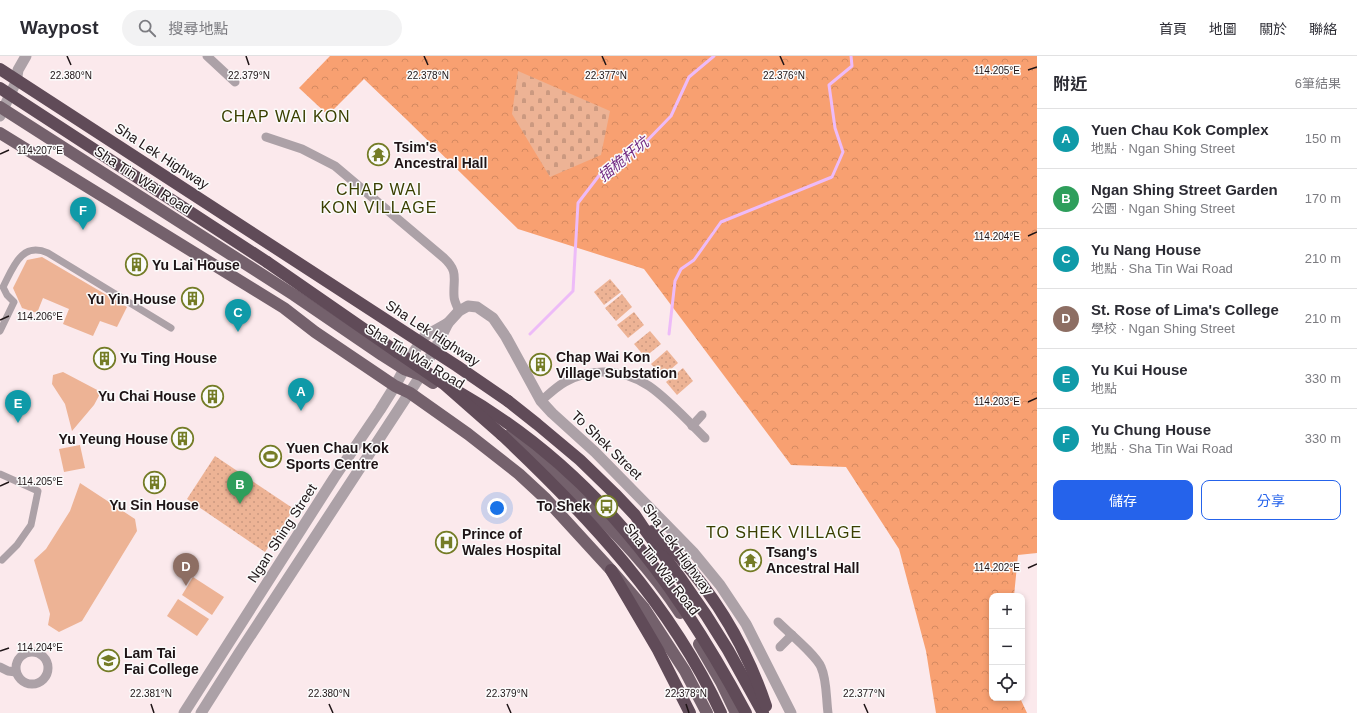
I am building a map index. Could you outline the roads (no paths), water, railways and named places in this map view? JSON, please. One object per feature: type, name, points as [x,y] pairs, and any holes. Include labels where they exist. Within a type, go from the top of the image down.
[{"type":"highway","name":"Sha Lek Highway","points":[[0,69],[457,366],[508,401],[580,460],[636,515],[645,530],[694,596],[712,624],[763,713]]},
{"type":"highway","name":"Sha Lek Highway","points":[[0,88],[267,262],[444,384],[507,422],[570,473],[634,539],[686,611],[746,713]]},
{"type":"highway","points":[[444,384],[497,430],[560,490],[632,572],[663,612],[697,666],[721,713]]},
{"type":"highway","points":[[636,515],[676,553],[706,588],[726,617],[738,639],[763,696],[768,713]]},
{"type":"highway","points":[[612,570],[662,656],[690,713]]},
{"type":"main road","name":"Sha Tin Wai Road","points":[[1,111],[294,294],[404,369],[422,375],[468,406],[522,446],[554,473],[622,540],[647,570],[682,616],[712,666],[736,713]]},
{"type":"main road","points":[[0,133],[284,308],[315,332],[395,386],[410,393],[468,434],[519,474],[546,500],[612,570],[648,614],[685,671],[707,713]]},
{"type":"street","points":[[1,111],[16,82],[18,70],[26,56]]},
{"type":"street","points":[[207,56],[235,82]]},
{"type":"street","points":[[0,88],[8,76],[18,70]]},
{"type":"street","points":[[201,713],[422,375],[427,362],[448,323],[459,310],[454,295],[455,283],[453,271],[449,263],[444,258],[335,166],[302,149],[266,137]]},
{"type":"street","points":[[0,331],[14,302],[7,295],[3,287],[19,257],[33,250],[41,250],[55,257],[171,328]]},
{"type":"street","name":"To Shek Street","points":[[459,310],[468,306],[477,307],[493,318],[506,337],[541,401],[552,413],[596,452],[683,542],[715,580],[746,624],[791,713]]},
{"type":"street","points":[[404,369],[425,336],[448,323]]},
{"type":"street","name":"Ngan Shing Street","points":[[184,713],[334,478],[395,386],[404,369]]},
{"type":"street","points":[[541,401],[555,389],[574,378],[593,372],[614,372],[635,378],[650,386],[705,438]]},
{"type":"street","points":[[692,426],[702,415]]},
{"type":"street","points":[[0,474],[38,491],[31,525],[15,548],[2,560]]},
{"type":"street","points":[[778,622],[817,660],[821,667],[824,678],[828,713]]},
{"type":"street","points":[[780,647],[792,635]]},
{"type":"street","points":[[0,667],[8,671],[16,672]]},
{"type":"waterway","name":"插桅杆坑","points":[[530,334],[573,291],[578,203],[601,173],[640,148],[671,116],[689,77],[714,56]]},
{"type":"waterway","points":[[669,334],[675,281],[681,269],[694,260],[721,222],[832,177],[843,152],[835,128],[829,85],[852,66],[851,56]]},
{"type":"place","name":"Tsim's Ancestral Hall","points":[[378,155]]},
{"type":"place","name":"Yu Chung House","points":[[83,230]]},
{"type":"place","name":"Yu Lai House","points":[[137,265]]},
{"type":"place","name":"Yu Yin House","points":[[192,299]]},
{"type":"place","name":"Yu Nang House","points":[[238,332]]},
{"type":"place","name":"Yu Ting House","points":[[105,358]]},
{"type":"place","name":"Chap Wai Kon Village Substation","points":[[541,365]]},
{"type":"place","name":"Yu Chai House","points":[[212,396]]},
{"type":"place","name":"Yuen Chau Kok Complex","points":[[301,411]]},
{"type":"place","name":"Yu Kui House","points":[[18,423]]},
{"type":"place","name":"Yu Yeung House","points":[[183,439]]},
{"type":"place","name":"Yuen Chau Kok Sports Centre","points":[[271,456]]},
{"type":"place","name":"Yu Sin House","points":[[154,483]]},
{"type":"place","name":"Ngan Shing Street Garden","points":[[240,504]]},
{"type":"place","name":"To Shek","points":[[606,506]]},
{"type":"place","name":"Prince of Wales Hospital","points":[[446,542]]},
{"type":"place","name":"Tsang's Ancestral Hall","points":[[751,560]]},
{"type":"place","name":"St. Rose of Lima's College","points":[[186,586]]},
{"type":"place","name":"Lam Tai Fai College","points":[[109,661]]},
{"type":"district","name":"CHAP WAI KON","points":[[286,116]]},
{"type":"district","name":"CHAP WAI KON VILLAGE","points":[[379,198]]},
{"type":"district","name":"TO SHEK VILLAGE","points":[[784,532]]}]
